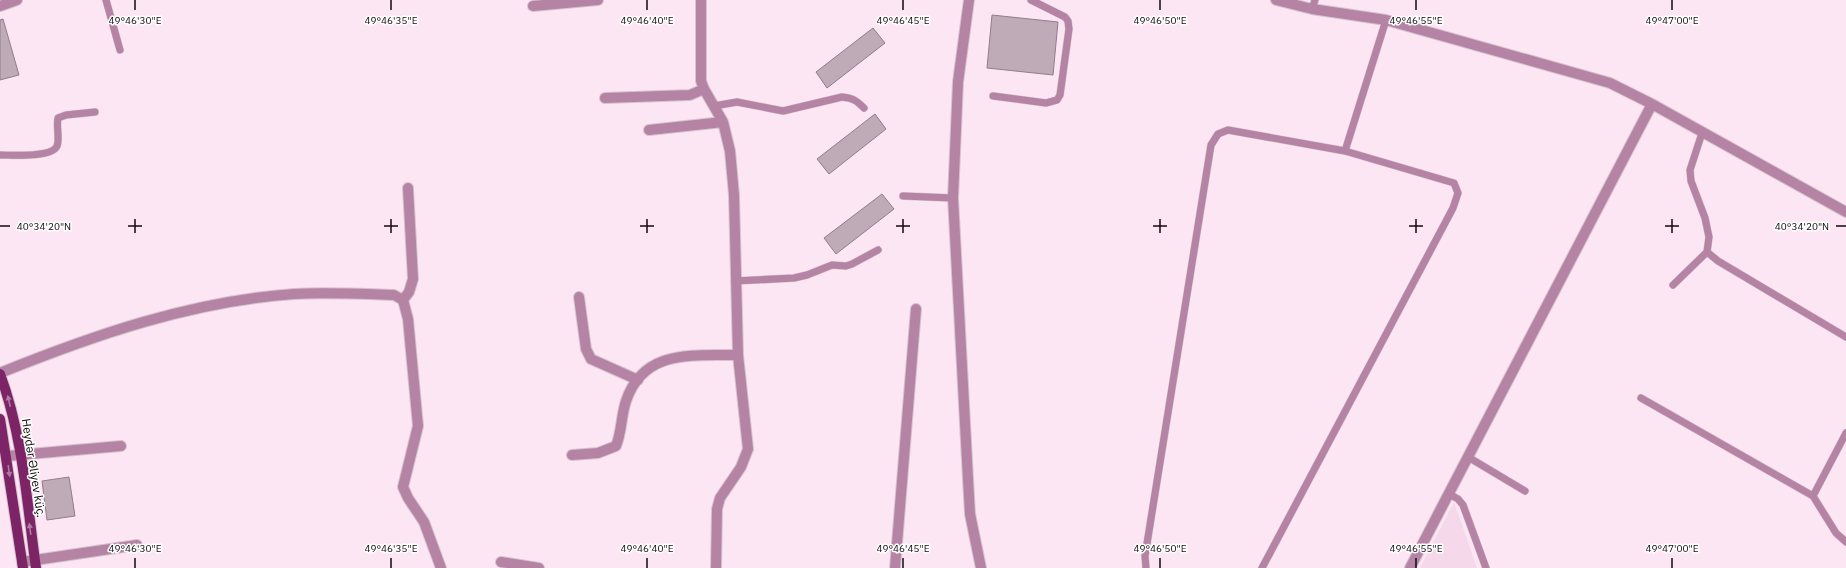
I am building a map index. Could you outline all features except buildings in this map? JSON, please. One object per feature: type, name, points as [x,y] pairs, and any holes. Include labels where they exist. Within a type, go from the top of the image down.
[{"type":"main road","name":"Heydər Əliyev küç.","points":[[0,374],[7,394],[20,454],[35,564]]},
{"type":"main road","name":"Heydər Əliyev küç.","points":[[0,419],[23,565]]},
{"type":"street","points":[[0,6],[17,0]]},
{"type":"street","points":[[533,6],[598,0]]},
{"type":"street","points":[[701,0],[700,72],[704,89],[723,122],[730,152],[734,194],[738,355],[748,449],[741,468],[720,498],[717,509],[716,568]]},
{"type":"street","points":[[969,0],[958,82],[953,198],[970,514],[981,568]]},
{"type":"street","points":[[1276,0],[1313,5],[1386,20],[1610,83],[1652,104],[1846,212]]},
{"type":"street","points":[[605,98],[690,95],[704,89]]},
{"type":"street","points":[[1410,568],[1652,104]]},
{"type":"street","points":[[649,130],[723,122]]},
{"type":"street","points":[[403,300],[409,292],[413,280],[408,188]]},
{"type":"street","points":[[0,374],[119,329],[200,307],[295,294],[394,295],[403,300],[408,319],[418,426],[403,487],[408,498],[424,522],[441,568]]},
{"type":"street","points":[[580,297],[586,349],[591,359],[638,380]]},
{"type":"street","points":[[895,568],[916,309]]},
{"type":"street","points":[[572,455],[598,453],[616,446],[621,436],[625,403],[631,388],[647,370],[666,359],[677,357],[738,355]]},
{"type":"street","points":[[7,456],[121,446]]},
{"type":"street","points":[[23,565],[137,545]]},
{"type":"street","points":[[501,562],[540,568]]},
{"type":"lane","points":[[106,0],[120,50]]},
{"type":"lane","points":[[993,96],[1046,103],[1057,100],[1060,95],[1069,29],[1068,21],[1066,17],[1031,0]]},
{"type":"lane","points":[[1345,151],[1386,20]]},
{"type":"lane","points":[[714,106],[737,102],[783,111],[842,98],[850,98],[856,100],[864,108]]},
{"type":"lane","points":[[0,155],[44,154],[52,152],[58,145],[58,118],[66,115],[95,112]]},
{"type":"lane","points":[[1146,568],[1145,556],[1211,145],[1218,134],[1228,130],[1345,151],[1454,183],[1458,193],[1453,208],[1262,568]]},
{"type":"lane","points":[[1673,285],[1707,252],[1709,237],[1705,218],[1690,176],[1693,156],[1702,133]]},
{"type":"lane","points":[[903,196],[953,198]]},
{"type":"lane","points":[[735,281],[794,278],[807,275],[832,265],[846,266],[878,250]]},
{"type":"lane","points":[[1707,252],[1718,261],[1846,337]]},
{"type":"lane","points":[[1641,398],[1813,496],[1836,533],[1846,542]]},
{"type":"lane","points":[[1813,496],[1846,432]]},
{"type":"lane","points":[[1468,457],[1525,491]]},
{"type":"lane","points":[[1449,494],[1458,499],[1463,505],[1486,568]]},
{"type":"shaded area","points":[[1454,502],[1477,568],[1420,568]]}]
